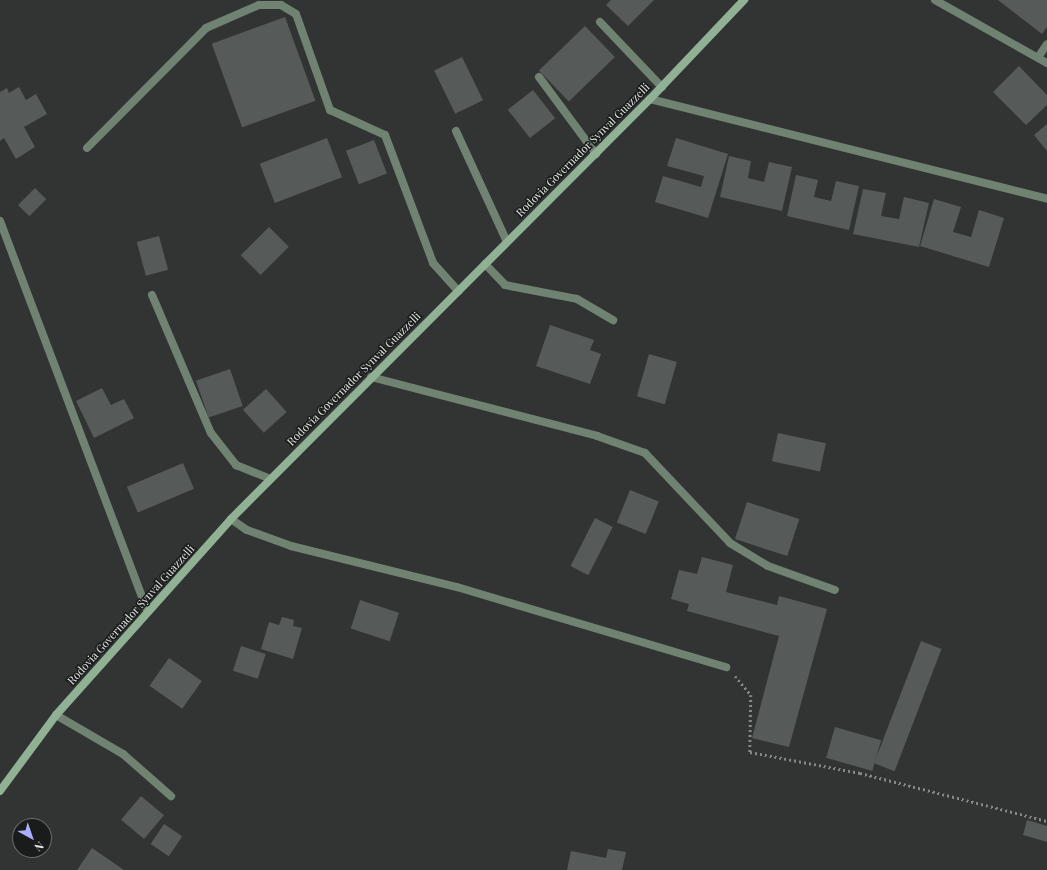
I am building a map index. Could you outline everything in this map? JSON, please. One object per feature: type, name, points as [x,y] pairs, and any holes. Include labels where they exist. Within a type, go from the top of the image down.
[{"type":"main road","name":"Rodovia Governador Synval Guazzelli","points":[[0,792],[56,715],[231,519],[484,264],[596,154],[744,0]]},
{"type":"lane","points":[[935,0],[1038,56],[1047,63]]},
{"type":"lane","points":[[87,148],[206,28],[259,5],[281,5],[296,14],[330,110],[385,136],[433,263],[458,291]]},
{"type":"lane","points":[[600,22],[662,87]]},
{"type":"lane","points":[[1038,56],[1047,44]]},
{"type":"lane","points":[[539,76],[596,154]]},
{"type":"lane","points":[[650,99],[1047,199]]},
{"type":"lane","points":[[456,131],[507,242]]},
{"type":"lane","points":[[0,221],[148,612]]},
{"type":"lane","points":[[484,264],[505,285],[577,299],[612,320]]},
{"type":"lane","points":[[152,295],[211,433],[236,465],[270,479]]},
{"type":"lane","points":[[371,377],[597,436],[645,453],[730,542],[768,566],[835,590]]},
{"type":"lane","points":[[231,519],[247,530],[291,546],[457,587],[726,667]]},
{"type":"lane","points":[[56,715],[123,754],[171,796]]},
{"type":"path","points":[[726,667],[751,694],[750,752],[860,773],[1047,821]]},
{"type":"building","points":[[611,0],[654,0],[628,26],[606,5]]},
{"type":"building","points":[[998,0],[1047,0],[1047,27],[1042,34]]},
{"type":"building","points":[[285,17],[315,101],[242,127],[212,44]]},
{"type":"building","points":[[585,26],[615,57],[569,101],[539,70]]},
{"type":"building","points":[[462,57],[483,100],[455,114],[434,71]]},
{"type":"building","points":[[1019,66],[1047,95],[1047,105],[1026,125],[993,92]]},
{"type":"building","points":[[19,87],[26,100],[36,94],[47,114],[24,127],[35,147],[16,159],[4,138],[0,141],[0,92],[7,88],[9,93]]},
{"type":"building","points":[[533,90],[555,118],[530,138],[508,110]]},
{"type":"building","points":[[1047,124],[1047,151],[1034,135]]},
{"type":"building","points":[[327,138],[342,177],[275,203],[260,164]]},
{"type":"building","points":[[676,138],[728,154],[708,218],[655,202],[663,176],[701,187],[704,176],[667,166]]},
{"type":"building","points":[[374,140],[387,174],[359,184],[346,151]]},
{"type":"building","points":[[729,156],[751,161],[748,178],[764,182],[769,162],[792,167],[782,211],[720,197]]},
{"type":"building","points":[[796,175],[818,180],[814,197],[831,201],[836,181],[859,186],[849,230],[787,216]]},
{"type":"building","points":[[35,188],[46,199],[29,216],[18,205]]},
{"type":"building","points":[[863,189],[886,193],[881,216],[899,219],[904,197],[929,203],[919,247],[853,234]]},
{"type":"building","points":[[934,199],[961,207],[953,232],[971,237],[979,210],[1004,218],[989,267],[920,246]]},
{"type":"building","points":[[269,227],[289,247],[261,275],[241,255]]},
{"type":"building","points":[[159,236],[168,270],[146,276],[137,242]]},
{"type":"building","points":[[550,325],[594,340],[590,350],[601,354],[590,384],[536,366]]},
{"type":"building","points":[[649,354],[677,362],[665,404],[637,396]]},
{"type":"building","points":[[230,369],[243,406],[209,418],[196,381]]},
{"type":"building","points":[[102,388],[111,405],[124,399],[134,418],[94,438],[76,401]]},
{"type":"building","points":[[266,389],[287,412],[264,433],[243,410]]},
{"type":"building","points":[[778,433],[826,443],[820,472],[772,461]]},
{"type":"building","points":[[183,463],[194,489],[138,513],[127,487]]},
{"type":"building","points":[[630,490],[659,502],[646,534],[617,522]]},
{"type":"building","points":[[747,502],[799,519],[787,556],[735,539]]},
{"type":"building","points":[[595,518],[613,527],[588,575],[570,566]]},
{"type":"building","points":[[702,557],[733,565],[726,592],[777,605],[779,596],[827,609],[789,747],[752,738],[779,636],[687,611],[689,604],[671,599],[679,570],[697,574]]},
{"type":"building","points":[[360,600],[399,613],[390,641],[351,629]]},
{"type":"building","points":[[282,617],[294,620],[293,626],[302,628],[293,659],[261,649],[269,622],[279,625]]},
{"type":"building","points":[[921,641],[942,649],[895,771],[874,763]]},
{"type":"building","points":[[241,646],[266,654],[258,679],[233,671]]},
{"type":"building","points":[[169,658],[202,681],[182,709],[149,686]]},
{"type":"building","points":[[835,727],[881,740],[872,771],[826,758]]},
{"type":"building","points":[[141,796],[164,815],[144,839],[121,820]]},
{"type":"building","points":[[1027,820],[1047,826],[1047,842],[1023,835]]},
{"type":"building","points":[[164,824],[182,836],[169,856],[151,844]]},
{"type":"building","points":[[92,848],[124,870],[77,870]]},
{"type":"building","points":[[608,849],[626,852],[622,870],[567,870],[571,851],[606,858]]}]
